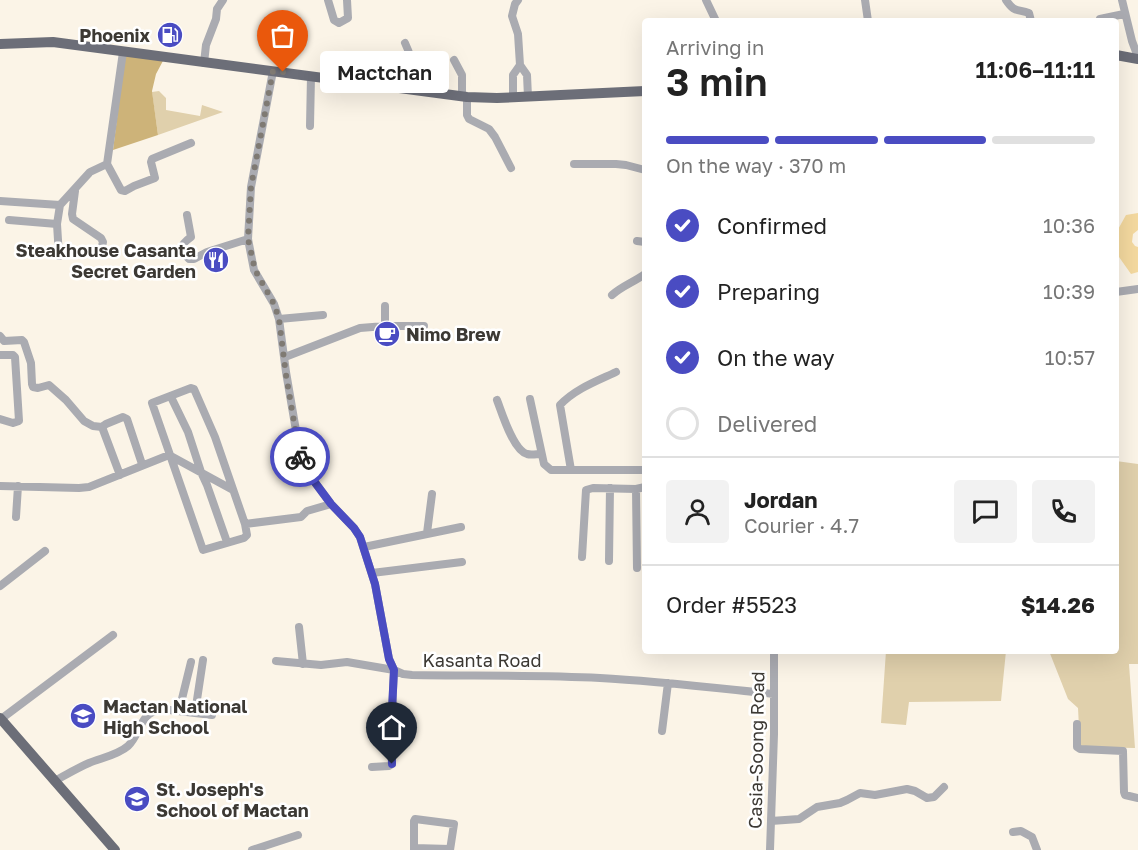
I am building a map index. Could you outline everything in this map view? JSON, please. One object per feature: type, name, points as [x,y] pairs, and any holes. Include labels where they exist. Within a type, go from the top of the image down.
[{"type":"main road","points":[[0,45],[53,42],[465,96],[513,98],[642,92]]},
{"type":"main road","points":[[1,719],[115,850]]},
{"type":"street","points":[[204,63],[206,45],[216,20],[217,9],[223,0]]},
{"type":"street","points":[[327,0],[334,20],[339,23],[348,18],[347,0]]},
{"type":"street","points":[[518,0],[512,16],[518,34],[520,65],[527,75],[528,97]]},
{"type":"street","points":[[706,0],[715,18]]},
{"type":"street","points":[[865,0],[868,18]]},
{"type":"street","points":[[1005,0],[1014,10],[1029,13],[1030,18]]},
{"type":"street","points":[[1122,0],[1132,41],[1130,57]]},
{"type":"street","points":[[1113,18],[1138,18]]},
{"type":"street","points":[[405,43],[411,58],[411,89]]},
{"type":"street","points":[[123,51],[107,164],[121,190],[125,192],[155,178],[152,159],[191,143]]},
{"type":"street","points":[[454,60],[462,75],[467,116],[489,129],[510,168]]},
{"type":"street","points":[[513,98],[513,75],[520,65]]},
{"type":"street","points":[[273,71],[251,187],[248,239],[255,270],[274,304],[279,319],[301,460],[331,504],[354,528],[364,547],[372,573],[389,659],[394,670],[392,764],[372,767]]},
{"type":"street","points":[[310,76],[310,126]]},
{"type":"street","points":[[59,256],[57,224],[60,206],[90,172],[107,164]]},
{"type":"street","points":[[574,164],[616,164],[642,169]]},
{"type":"street","points":[[75,190],[73,219],[101,238],[104,242],[102,246]]},
{"type":"street","points":[[0,201],[60,206]]},
{"type":"street","points":[[187,214],[191,237],[183,242],[182,247],[189,259],[248,239]]},
{"type":"street","points":[[9,220],[57,224]]},
{"type":"street","points":[[612,295],[642,276]]},
{"type":"street","points":[[1119,292],[1138,289]]},
{"type":"street","points":[[385,306],[385,326]]},
{"type":"street","points":[[279,319],[323,315]]},
{"type":"street","points":[[285,357],[360,328],[424,326]]},
{"type":"street","points":[[0,336],[4,341],[23,341],[31,363],[33,387],[49,385],[53,387],[88,425],[102,427],[121,418],[127,419],[142,465]]},
{"type":"street","points":[[0,355],[11,354],[15,357],[19,422],[0,418]]},
{"type":"street","points":[[571,470],[560,405],[566,398],[616,372]]},
{"type":"street","points":[[191,388],[194,389],[215,437],[245,524],[247,535],[244,538],[202,550],[170,455],[152,403],[191,388]]},
{"type":"street","points":[[171,397],[188,432],[226,542]]},
{"type":"street","points":[[530,399],[543,464],[551,470],[642,470]]},
{"type":"street","points":[[497,400],[513,440],[522,451],[529,454],[541,454]]},
{"type":"street","points":[[102,427],[120,475]]},
{"type":"street","points":[[0,486],[90,487],[170,455],[233,490]]},
{"type":"street","points":[[16,517],[18,486]]},
{"type":"street","points":[[609,561],[610,488]]},
{"type":"street","points":[[582,557],[585,493],[588,489],[641,488],[637,568]]},
{"type":"street","points":[[427,533],[432,494]]},
{"type":"street","points":[[245,524],[301,517],[307,512],[331,504]]},
{"type":"street","points":[[364,547],[461,527]]},
{"type":"street","points":[[0,586],[45,550]]},
{"type":"street","points":[[372,573],[462,562]]},
{"type":"street","points":[[299,627],[303,664]]},
{"type":"street","points":[[1,719],[113,635]]},
{"type":"street","name":"Casia-Soong Road","points":[[770,850],[774,654]]},
{"type":"street","points":[[195,713],[202,660]]},
{"type":"street","name":"Kasanta Road","points":[[276,661],[321,665],[347,662],[412,675],[599,678],[773,694]]},
{"type":"street","points":[[179,711],[190,662]]},
{"type":"street","points":[[662,731],[668,683]]},
{"type":"street","points":[[54,780],[122,751],[130,744],[145,717],[153,710],[212,715]]},
{"type":"street","points":[[1077,724],[1077,747],[1080,749],[1123,751],[1124,792],[1125,795],[1138,798]]},
{"type":"street","points":[[771,821],[799,819],[817,807],[848,801],[860,793],[875,795],[907,789],[927,798],[934,797],[944,787]]},
{"type":"street","points":[[415,819],[454,824],[450,850],[414,849],[415,819]]},
{"type":"street","points":[[1013,831],[1021,831],[1032,837],[1036,850]]},
{"type":"street","points":[[252,850],[298,835]]},
{"type":"shaded area","points":[[125,55],[164,59],[156,74],[152,91],[158,135],[113,150]]},
{"type":"shaded area","points":[[159,91],[166,98],[166,110],[200,116],[202,105],[223,112],[158,135],[152,92]]},
{"type":"shaded area","points":[[1138,213],[1138,230],[1133,234],[1132,242],[1138,247],[1138,272],[1131,274],[1119,257],[1119,228],[1126,215]]},
{"type":"shaded area","points":[[1119,461],[1138,464],[1138,664],[1129,664],[1135,748],[1080,747],[1078,708],[1068,699],[1050,654],[1119,654]]},
{"type":"shaded area","points":[[886,654],[1006,654],[1001,701],[909,702],[906,725],[881,723]]},
{"type":"way so far","points":[[283,72],[273,71],[251,187],[248,239],[255,270],[274,304],[279,319],[300,457]]},
{"type":"place","name":"Phoenix","points":[[170,35]]},
{"type":"place","name":"Mactchan","points":[[283,72]]},
{"type":"place","name":"Steakhouse Casanta Secret Garden","points":[[216,260]]},
{"type":"place","name":"Nimo Brew","points":[[387,334]]},
{"type":"place","name":"Mactan National High School","points":[[83,716]]},
{"type":"place","name":"St. Joseph's School of Mactan","points":[[137,799]]},
{"type":"route","points":[[300,457],[305,469],[331,504],[360,537],[372,573],[389,659],[394,670],[392,764]]}]
